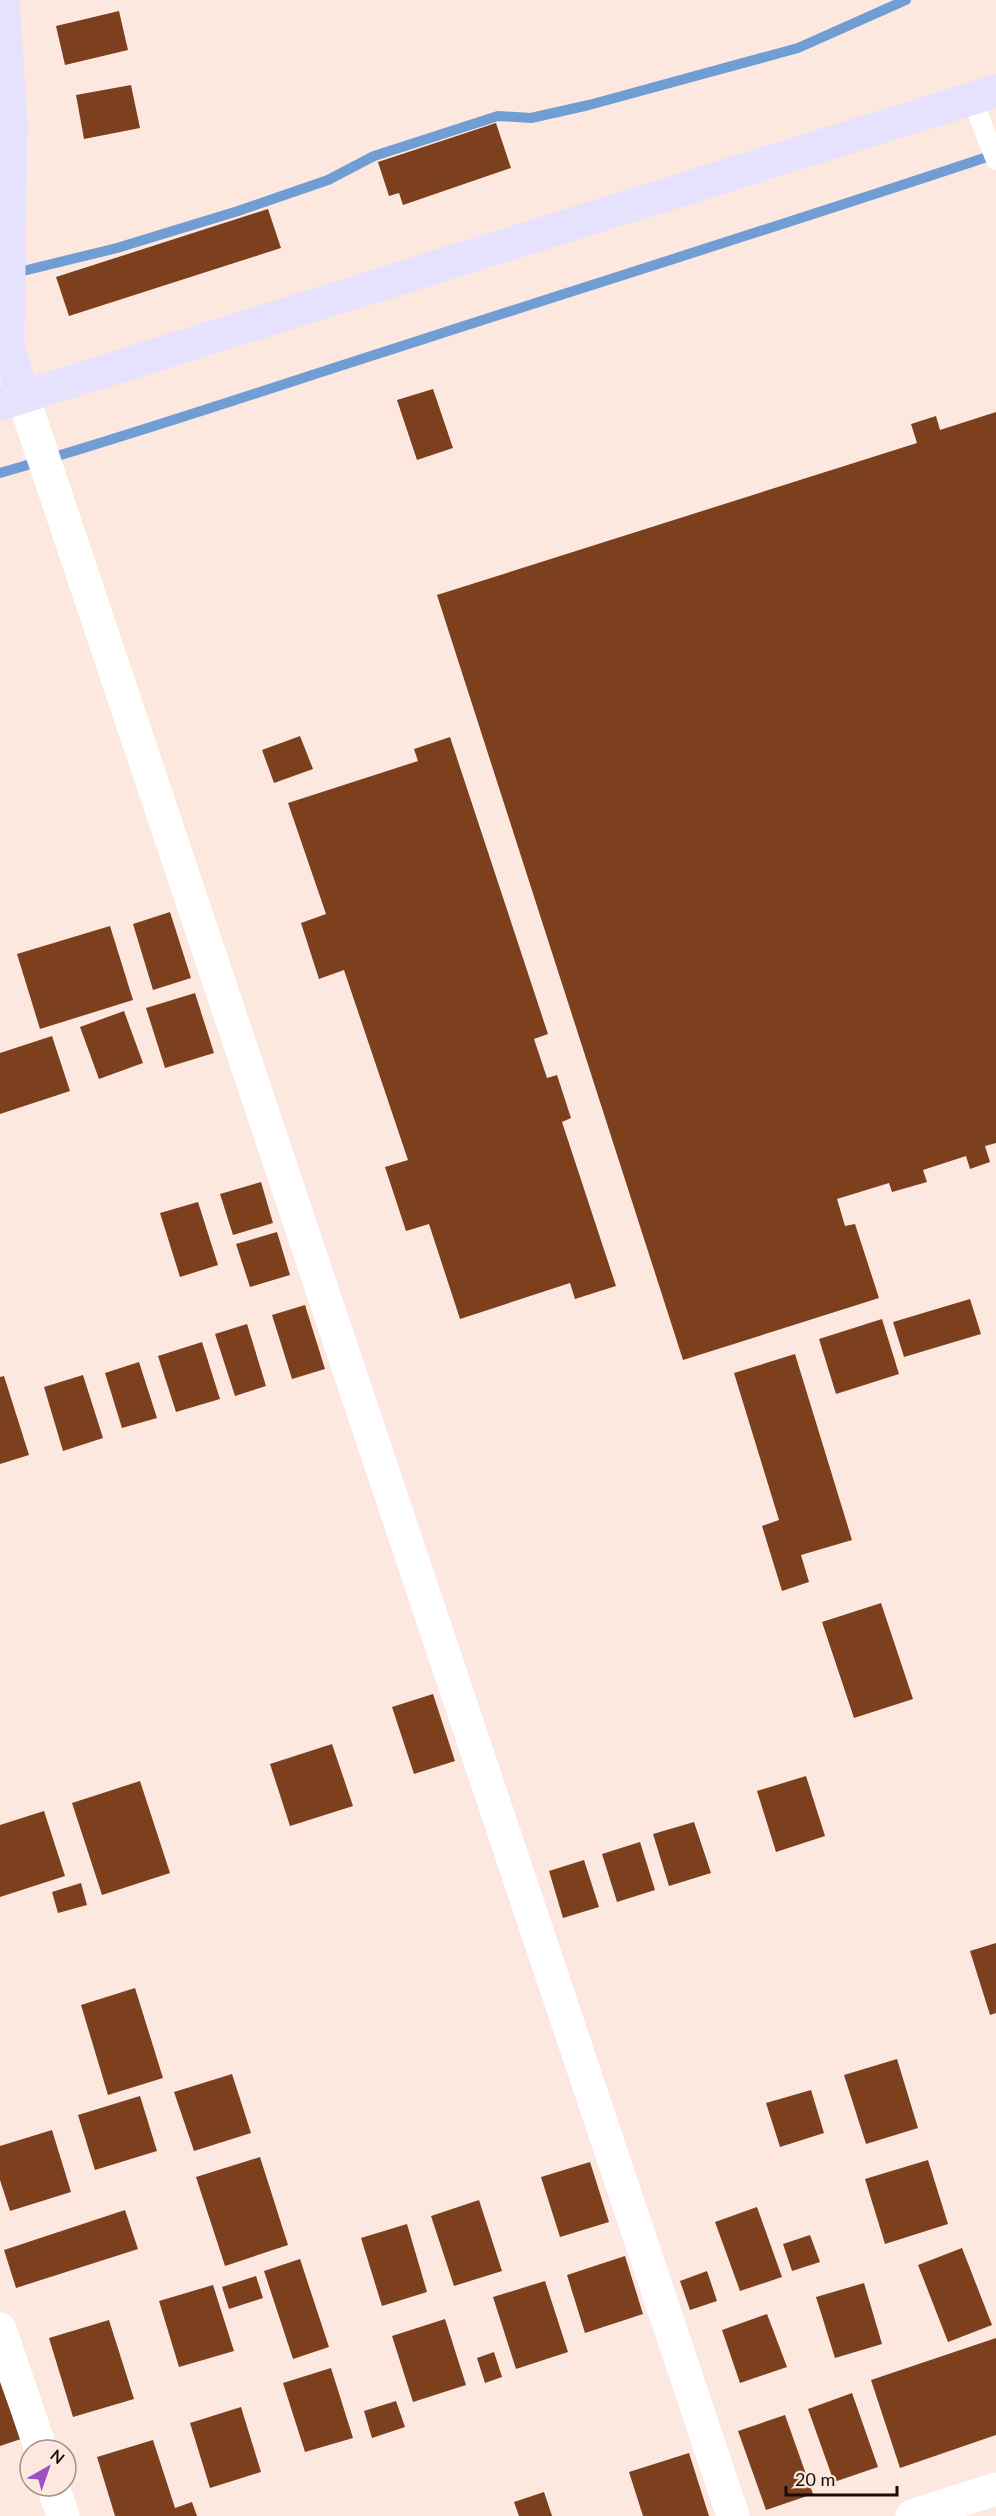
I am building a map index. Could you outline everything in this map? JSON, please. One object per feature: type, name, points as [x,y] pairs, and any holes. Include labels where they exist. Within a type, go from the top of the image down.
[{"type":"street","points":[[3,0],[8,343],[11,401],[733,2516]]},
{"type":"street","points":[[11,401],[984,95]]},
{"type":"street","points":[[0,2329],[37,2438]]},
{"type":"street","points":[[912,2516],[996,2489]]},
{"type":"street","points":[[57,2498],[63,2516]]},
{"type":"lane","points":[[984,95],[996,160]]},
{"type":"building","points":[[119,11],[128,50],[65,65],[56,26]]},
{"type":"building","points":[[131,85],[140,128],[84,139],[76,95]]},
{"type":"building","points":[[496,123],[511,168],[403,205],[399,193],[389,196],[378,162]]},
{"type":"building","points":[[268,209],[281,248],[69,316],[56,277]]},
{"type":"building","points":[[433,389],[453,448],[417,460],[397,400]]},
{"type":"building","points":[[996,412],[996,1143],[985,1146],[990,1162],[970,1169],[966,1156],[923,1170],[927,1182],[892,1192],[889,1183],[837,1199],[845,1226],[855,1224],[879,1298],[683,1360],[437,595],[917,443],[911,424],[936,416],[940,430]]},
{"type":"building","points":[[300,736],[313,769],[274,783],[262,750]]},
{"type":"building","points":[[450,737],[548,1034],[534,1039],[547,1078],[557,1075],[571,1118],[562,1122],[616,1286],[575,1299],[570,1283],[460,1319],[429,1224],[406,1231],[385,1167],[408,1160],[344,970],[319,979],[301,923],[326,914],[288,803],[418,761],[414,749]]},
{"type":"building","points":[[170,912],[191,978],[153,990],[133,924]]},
{"type":"building","points":[[110,926],[133,1000],[40,1029],[17,954]]},
{"type":"building","points":[[195,993],[214,1053],[165,1068],[146,1008]]},
{"type":"building","points":[[124,1011],[143,1063],[99,1079],[80,1027]]},
{"type":"building","points":[[52,1036],[70,1091],[0,1114],[0,1053]]},
{"type":"building","points":[[261,1182],[273,1223],[233,1235],[220,1194]]},
{"type":"building","points":[[198,1202],[218,1265],[180,1277],[160,1213]]},
{"type":"building","points":[[277,1232],[290,1275],[250,1287],[236,1244]]},
{"type":"building","points":[[970,1299],[981,1334],[904,1357],[893,1322]]},
{"type":"building","points":[[305,1305],[325,1369],[292,1379],[272,1315]]},
{"type":"building","points":[[882,1319],[899,1374],[836,1394],[819,1339]]},
{"type":"building","points":[[247,1324],[266,1386],[235,1396],[215,1334]]},
{"type":"building","points":[[202,1342],[220,1399],[176,1412],[158,1356]]},
{"type":"building","points":[[795,1354],[852,1540],[801,1555],[809,1582],[782,1591],[762,1526],[779,1520],[734,1373]]},
{"type":"building","points":[[139,1362],[157,1418],[122,1428],[105,1373]]},
{"type":"building","points":[[83,1375],[103,1438],[63,1451],[44,1387]]},
{"type":"building","points":[[4,1376],[29,1455],[0,1464],[0,1377]]},
{"type":"building","points":[[881,1603],[913,1699],[854,1718],[822,1622]]},
{"type":"building","points":[[433,1694],[455,1761],[414,1774],[392,1707]]},
{"type":"building","points":[[332,1744],[353,1806],[290,1826],[270,1764]]},
{"type":"building","points":[[806,1776],[825,1836],[776,1852],[757,1791]]},
{"type":"building","points":[[140,1781],[170,1873],[102,1895],[72,1803]]},
{"type":"building","points":[[44,1811],[65,1876],[0,1897],[0,1825]]},
{"type":"building","points":[[694,1822],[711,1873],[669,1886],[653,1834]]},
{"type":"building","points":[[640,1842],[655,1890],[617,1902],[602,1854]]},
{"type":"building","points":[[584,1860],[599,1907],[563,1918],[549,1871]]},
{"type":"building","points":[[81,1883],[87,1905],[58,1913],[52,1892]]},
{"type":"building","points":[[996,1943],[996,2013],[990,2015],[970,1951]]},
{"type":"building","points":[[135,1988],[163,2078],[108,2095],[81,2005]]},
{"type":"building","points":[[897,2059],[918,2128],[866,2144],[844,2075]]},
{"type":"building","points":[[232,2074],[251,2133],[194,2151],[174,2092]]},
{"type":"building","points":[[811,2090],[824,2133],[780,2147],[766,2103]]},
{"type":"building","points":[[140,2096],[157,2151],[95,2170],[78,2115]]},
{"type":"building","points":[[52,2130],[71,2192],[10,2211],[0,2180],[0,2146]]},
{"type":"building","points":[[260,2157],[288,2245],[225,2266],[196,2177]]},
{"type":"building","points":[[928,2160],[948,2224],[885,2244],[865,2179]]},
{"type":"building","points":[[590,2162],[609,2222],[560,2237],[541,2177]]},
{"type":"building","points":[[479,2200],[502,2271],[454,2286],[431,2216]]},
{"type":"building","points":[[757,2207],[782,2277],[740,2291],[715,2222]]},
{"type":"building","points":[[125,2210],[138,2249],[16,2288],[4,2250]]},
{"type":"building","points":[[407,2224],[427,2292],[382,2306],[361,2238]]},
{"type":"building","points":[[810,2235],[820,2262],[792,2271],[783,2244]]},
{"type":"building","points":[[962,2248],[992,2325],[948,2342],[918,2265]]},
{"type":"building","points":[[625,2256],[643,2314],[585,2333],[567,2275]]},
{"type":"building","points":[[300,2259],[329,2347],[293,2359],[264,2271]]},
{"type":"building","points":[[707,2271],[717,2301],[690,2310],[680,2281]]},
{"type":"building","points":[[256,2276],[263,2298],[229,2309],[222,2287]]},
{"type":"building","points":[[545,2281],[568,2352],[516,2369],[493,2297]]},
{"type":"building","points":[[864,2283],[882,2344],[835,2358],[816,2297]]},
{"type":"building","points":[[213,2285],[234,2351],[179,2367],[159,2301]]},
{"type":"building","points":[[767,2314],[787,2367],[740,2383],[722,2330]]},
{"type":"building","points":[[445,2319],[466,2385],[413,2402],[392,2336]]},
{"type":"building","points":[[109,2320],[134,2399],[73,2417],[49,2338]]},
{"type":"building","points":[[996,2338],[996,2435],[900,2468],[871,2380]]},
{"type":"building","points":[[494,2352],[502,2377],[485,2383],[477,2358]]},
{"type":"building","points":[[331,2368],[353,2438],[305,2452],[283,2383]]},
{"type":"building","points":[[0,2382],[21,2438],[0,2446]]},
{"type":"building","points":[[852,2393],[878,2467],[834,2482],[808,2409]]},
{"type":"building","points":[[396,2401],[405,2427],[372,2438],[364,2411]]},
{"type":"building","points":[[241,2407],[261,2472],[210,2488],[190,2423]]},
{"type":"building","points":[[785,2415],[813,2494],[766,2510],[738,2431]]},
{"type":"building","points":[[153,2440],[175,2508],[192,2502],[197,2516],[115,2516],[97,2457]]},
{"type":"building","points":[[689,2453],[709,2516],[643,2516],[629,2472]]},
{"type":"building","points":[[544,2492],[552,2516],[519,2516],[514,2502]]},
{"type":"waterway","points":[[23,271],[117,248],[238,211],[328,180],[374,156],[498,116],[531,118],[589,105],[798,48],[906,0]]},
{"type":"waterway","points":[[0,473],[198,412],[996,154]]}]
